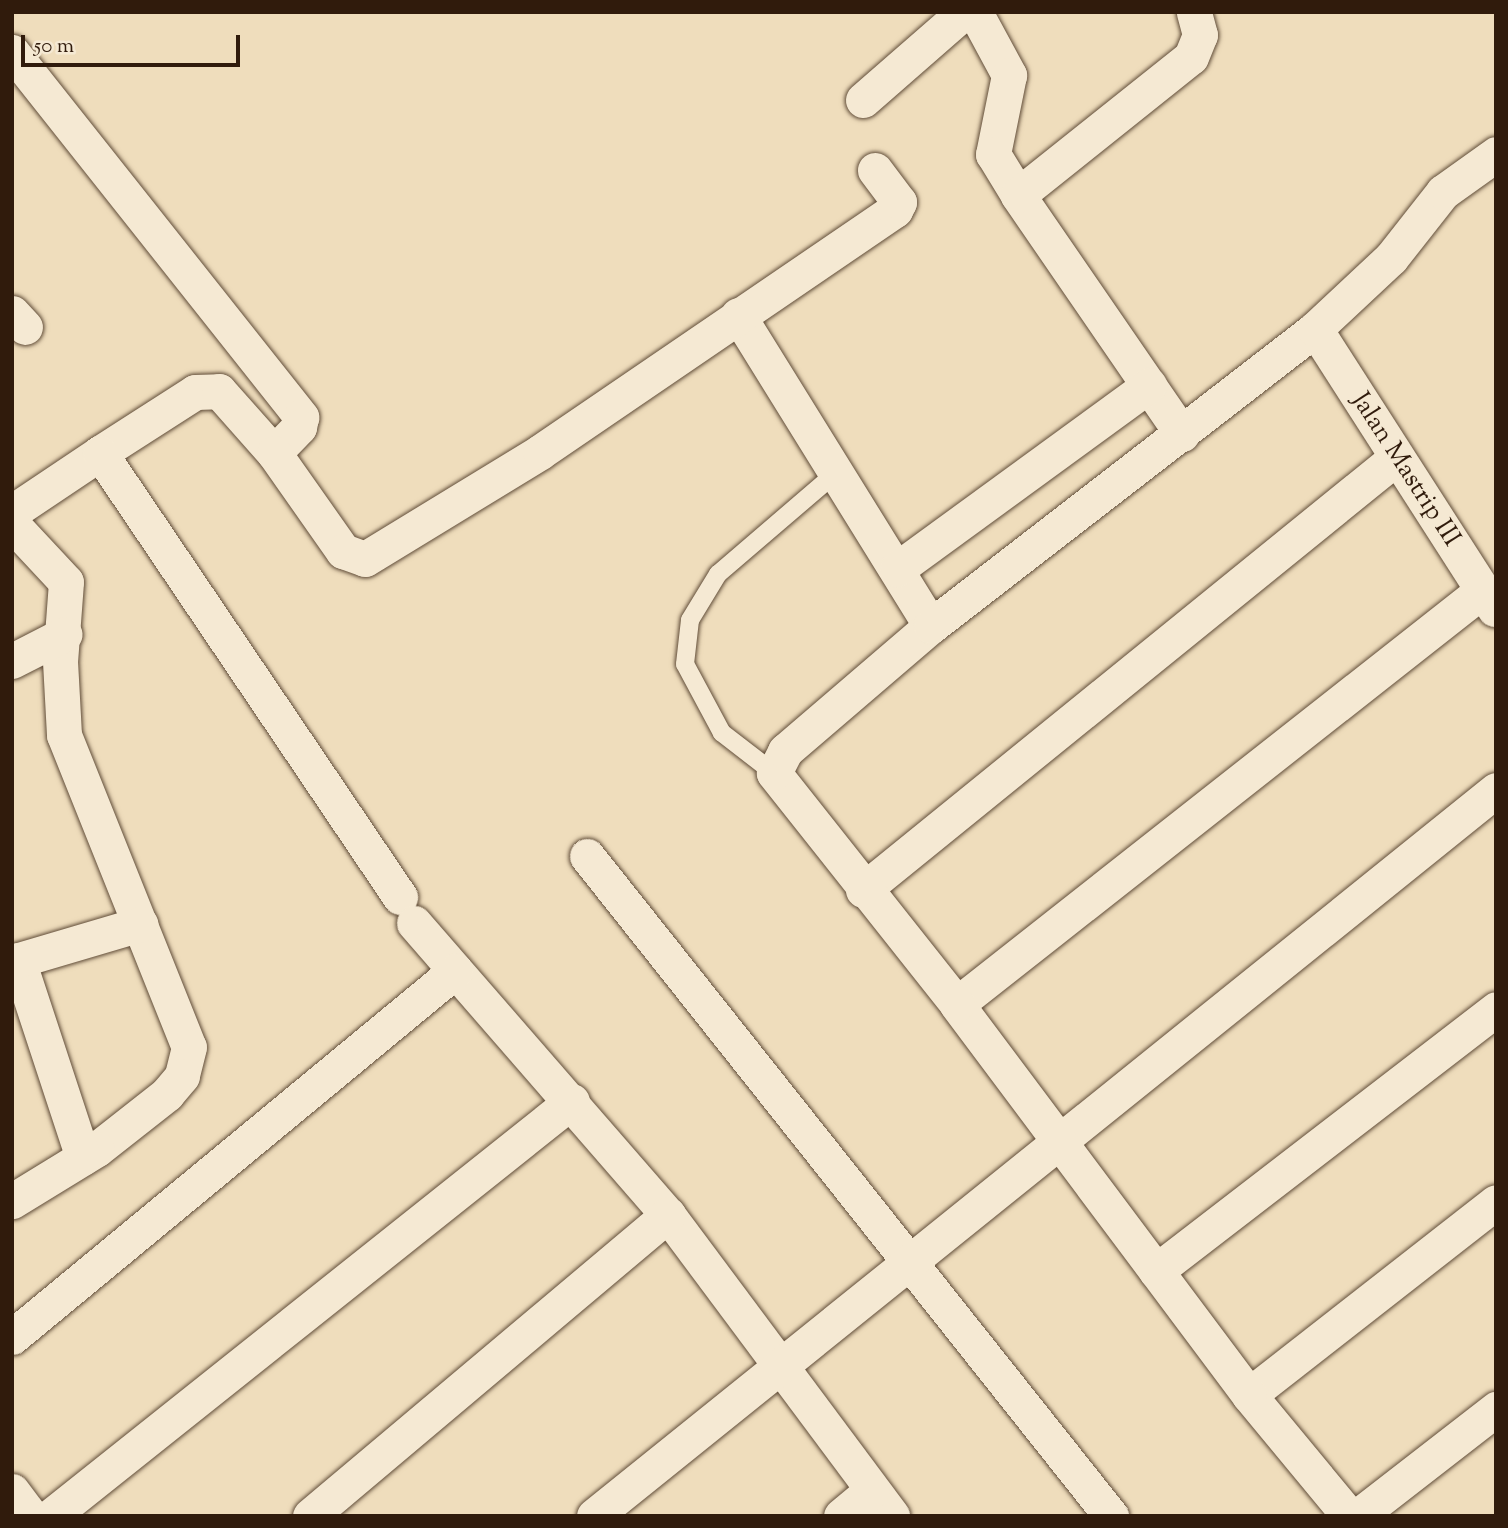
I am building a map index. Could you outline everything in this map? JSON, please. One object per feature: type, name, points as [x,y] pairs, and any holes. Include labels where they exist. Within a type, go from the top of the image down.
[{"type":"street","points":[[863,100],[964,12]]},
{"type":"street","points":[[975,12],[1009,75],[993,154],[1018,195],[1182,434]]},
{"type":"street","points":[[1018,195],[1191,57],[1200,35],[1194,12]]},
{"type":"street","points":[[12,52],[301,416],[299,427],[274,453]]},
{"type":"street","points":[[1349,1516],[1249,1395],[957,1004],[863,890],[775,773],[785,751],[931,626],[1315,329],[1391,258],[1443,192],[1496,154]]},
{"type":"street","points":[[12,512],[100,453],[206,388],[231,401],[274,453],[343,551],[352,560],[365,559],[540,452],[898,208],[875,170]]},
{"type":"street","points":[[738,315],[838,471],[931,626]]},
{"type":"street","name":"Jalan Mastrip III","points":[[1315,329],[1489,600]]},
{"type":"street","points":[[897,569],[1149,385]]},
{"type":"street","points":[[100,453],[407,910],[455,971],[572,1101],[668,1215],[882,1503],[841,1516]]},
{"type":"street","points":[[863,890],[1397,457]]},
{"type":"street","points":[[12,524],[66,582],[64,735],[140,924],[188,1060],[167,1094],[83,1158],[12,1201]]},
{"type":"street","points":[[957,1004],[1489,600]]},
{"type":"street","points":[[12,661],[65,634]]},
{"type":"street","points":[[594,1516],[1496,790]]},
{"type":"street","points":[[587,856],[909,1265],[1111,1516]]},
{"type":"street","points":[[83,1158],[15,961],[140,924]]},
{"type":"street","points":[[12,1337],[455,971]]},
{"type":"street","points":[[1156,1271],[1496,1009]]},
{"type":"street","points":[[51,1516],[572,1101]]},
{"type":"street","points":[[1249,1395],[1496,1202]]},
{"type":"street","points":[[310,1516],[668,1215]]},
{"type":"street","points":[[1358,1516],[1496,1409]]},
{"type":"street","points":[[12,1491],[31,1516]]},
{"type":"lane","points":[[775,773],[722,733],[685,664],[690,620],[718,574],[838,471]]}]
